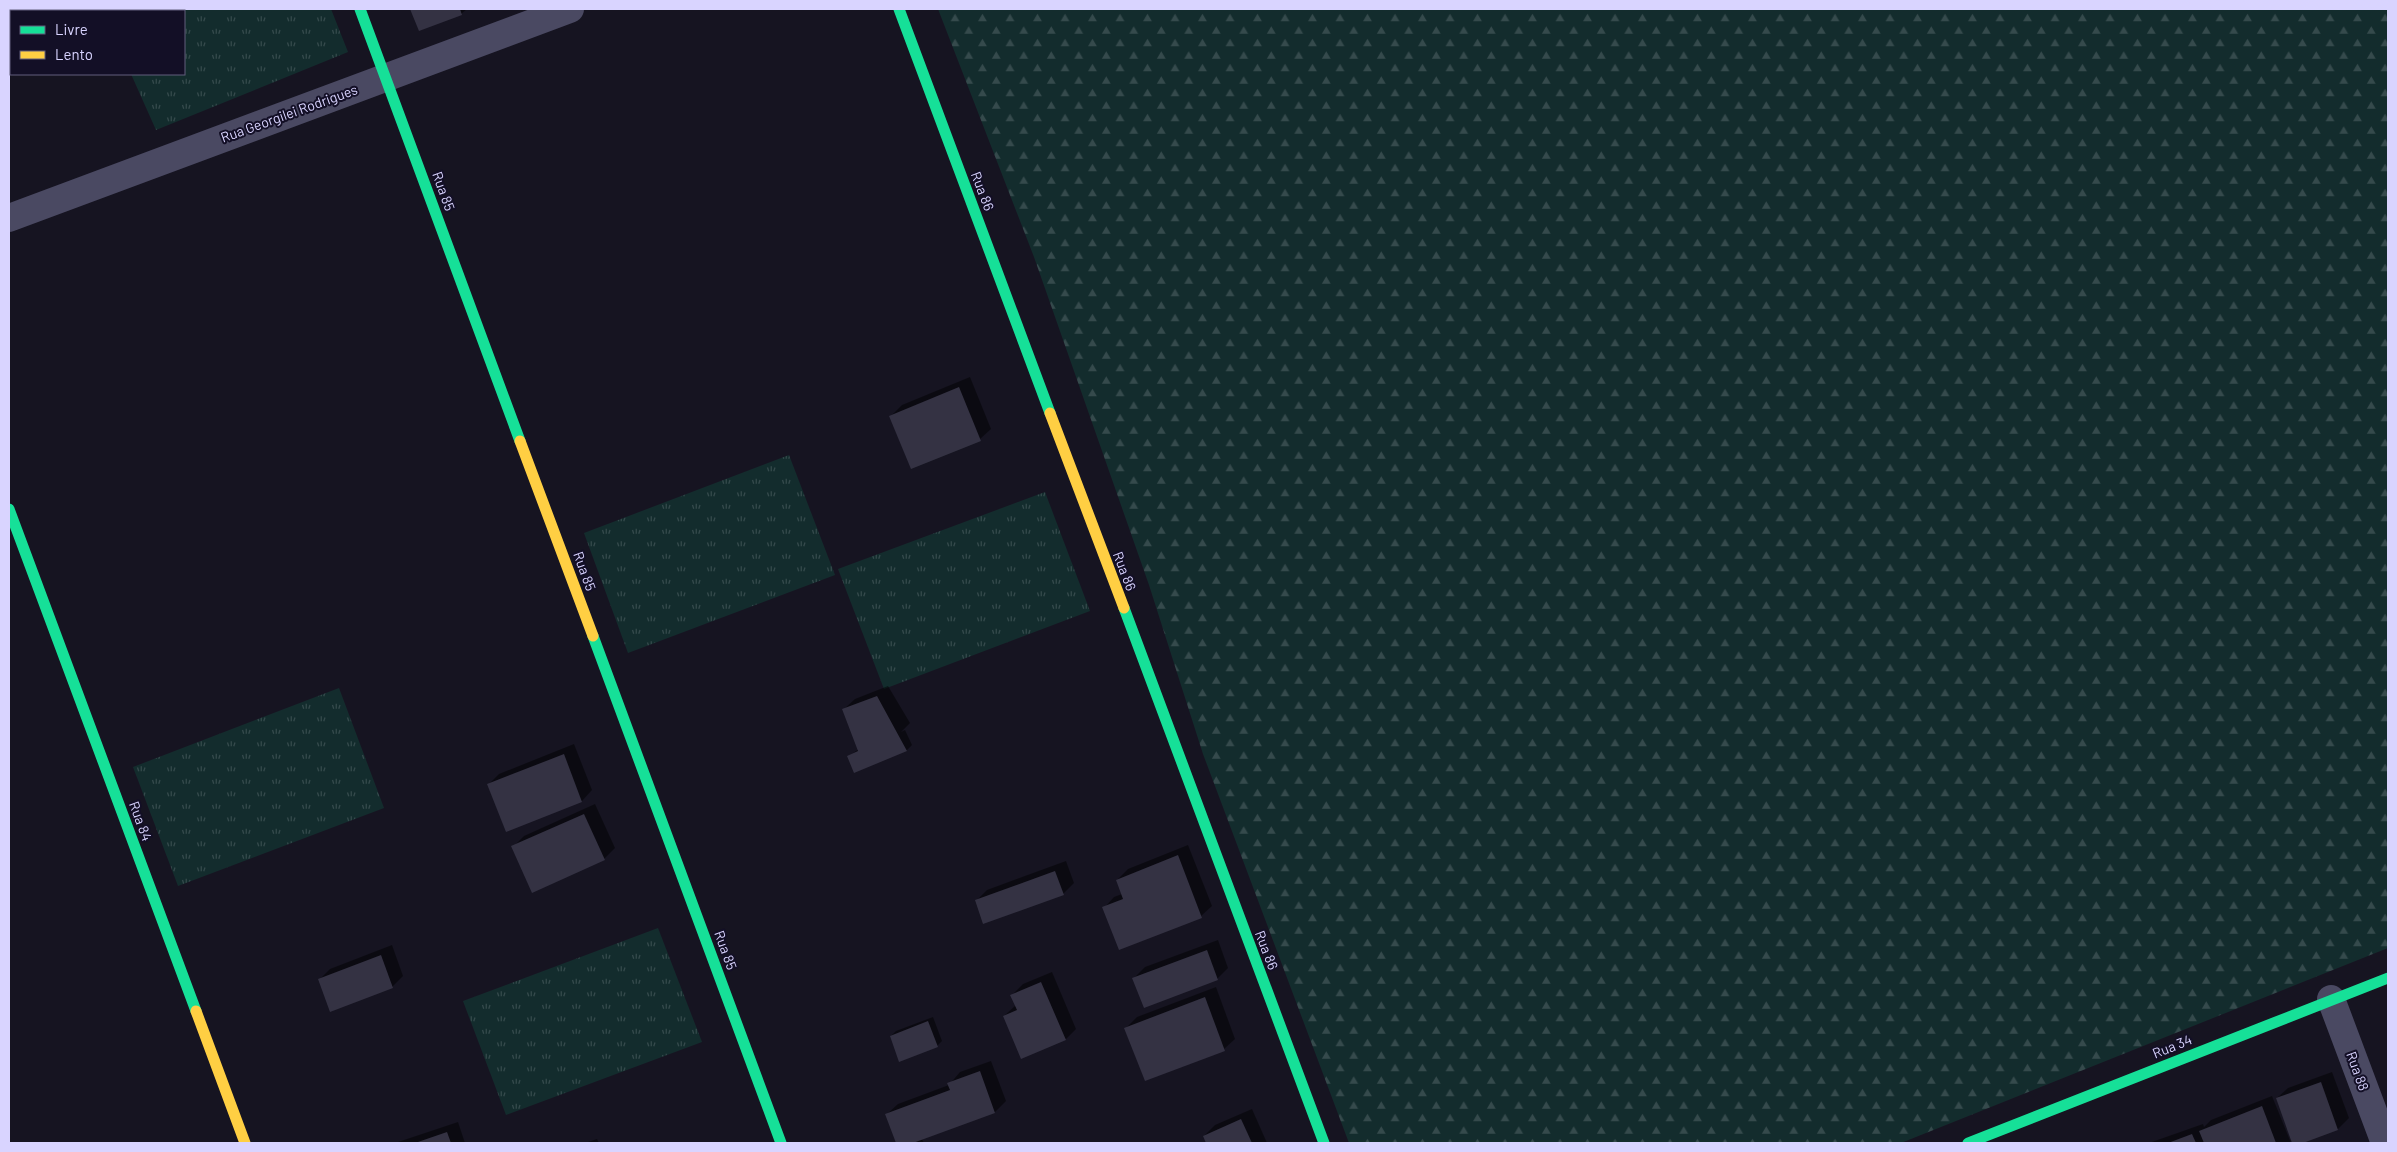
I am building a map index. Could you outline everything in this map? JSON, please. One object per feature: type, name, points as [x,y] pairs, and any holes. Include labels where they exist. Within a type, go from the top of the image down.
[{"type":"street","name":"Rua 85","points":[[360,9],[781,1143]]},
{"type":"street","name":"Rua Georgilei Rodrigues","points":[[9,218],[570,9]]},
{"type":"street","name":"Rua 86","points":[[899,9],[1324,1143]]},
{"type":"street","name":"Rua 84","points":[[9,509],[245,1143]]},
{"type":"street","name":"Rua 34","points":[[1968,1143],[2388,978]]},
{"type":"street","name":"Rua 88","points":[[2331,999],[2385,1143]]},
{"type":"green space","points":[[331,9],[348,52],[156,130],[131,75],[185,75],[185,10],[102,10]]},
{"type":"green space","points":[[938,9],[2388,9],[2388,948],[1901,1143],[1349,1143],[1203,754],[1149,585],[1034,257]]},
{"type":"green space","points":[[789,455],[835,575],[628,653],[584,533]]},
{"type":"green space","points":[[1045,492],[1090,611],[884,689],[838,569]]},
{"type":"green space","points":[[339,688],[384,808],[178,886],[133,767]]},
{"type":"green space","points":[[658,928],[702,1042],[506,1115],[463,1001]]},
{"type":"building","points":[[410,9],[460,9],[462,15],[419,31]]},
{"type":"building","points":[[959,387],[981,441],[911,469],[889,416]]},
{"type":"building","points":[[877,696],[907,751],[854,773],[847,756],[858,751],[842,709]]},
{"type":"building","points":[[564,754],[582,802],[506,832],[487,784]]},
{"type":"building","points":[[584,814],[605,860],[532,893],[511,846]]},
{"type":"building","points":[[1178,855],[1202,918],[1119,950],[1102,907],[1123,899],[1116,880]]},
{"type":"building","points":[[1055,871],[1064,895],[983,924],[975,900]]},
{"type":"building","points":[[1207,950],[1218,980],[1144,1008],[1132,978]]},
{"type":"building","points":[[381,955],[393,988],[330,1012],[318,979]]},
{"type":"building","points":[[1041,982],[1066,1040],[1021,1059],[1003,1016],[1017,1010],[1010,995]]},
{"type":"building","points":[[1205,997],[1225,1051],[1145,1081],[1124,1028]]},
{"type":"building","points":[[928,1021],[938,1047],[899,1062],[890,1036]]},
{"type":"building","points":[[980,1071],[995,1113],[913,1143],[896,1143],[885,1114],[950,1090],[947,1083]]},
{"type":"building","points":[[2321,1082],[2338,1130],[2303,1143],[2292,1143],[2276,1098]]},
{"type":"building","points":[[2262,1106],[2276,1143],[2204,1143],[2199,1131]]},
{"type":"building","points":[[1241,1119],[1252,1143],[1206,1143],[1203,1136]]},
{"type":"building","points":[[447,1132],[451,1143],[415,1143]]},
{"type":"building","points":[[2192,1134],[2196,1143],[2168,1143]]},
{"type":"traffic: fast","points":[[360,9],[520,441]]},
{"type":"traffic: fast","points":[[899,9],[1050,413]]},
{"type":"traffic: fast","points":[[9,509],[196,1011]]},
{"type":"traffic: fast","points":[[1124,608],[1324,1143]]},
{"type":"traffic: fast","points":[[593,636],[781,1143]]},
{"type":"traffic: fast","points":[[1968,1143],[2388,978]]},
{"type":"traffic: slow","points":[[1050,413],[1124,608]]},
{"type":"traffic: slow","points":[[520,441],[593,636]]},
{"type":"traffic: slow","points":[[196,1011],[245,1143]]}]
